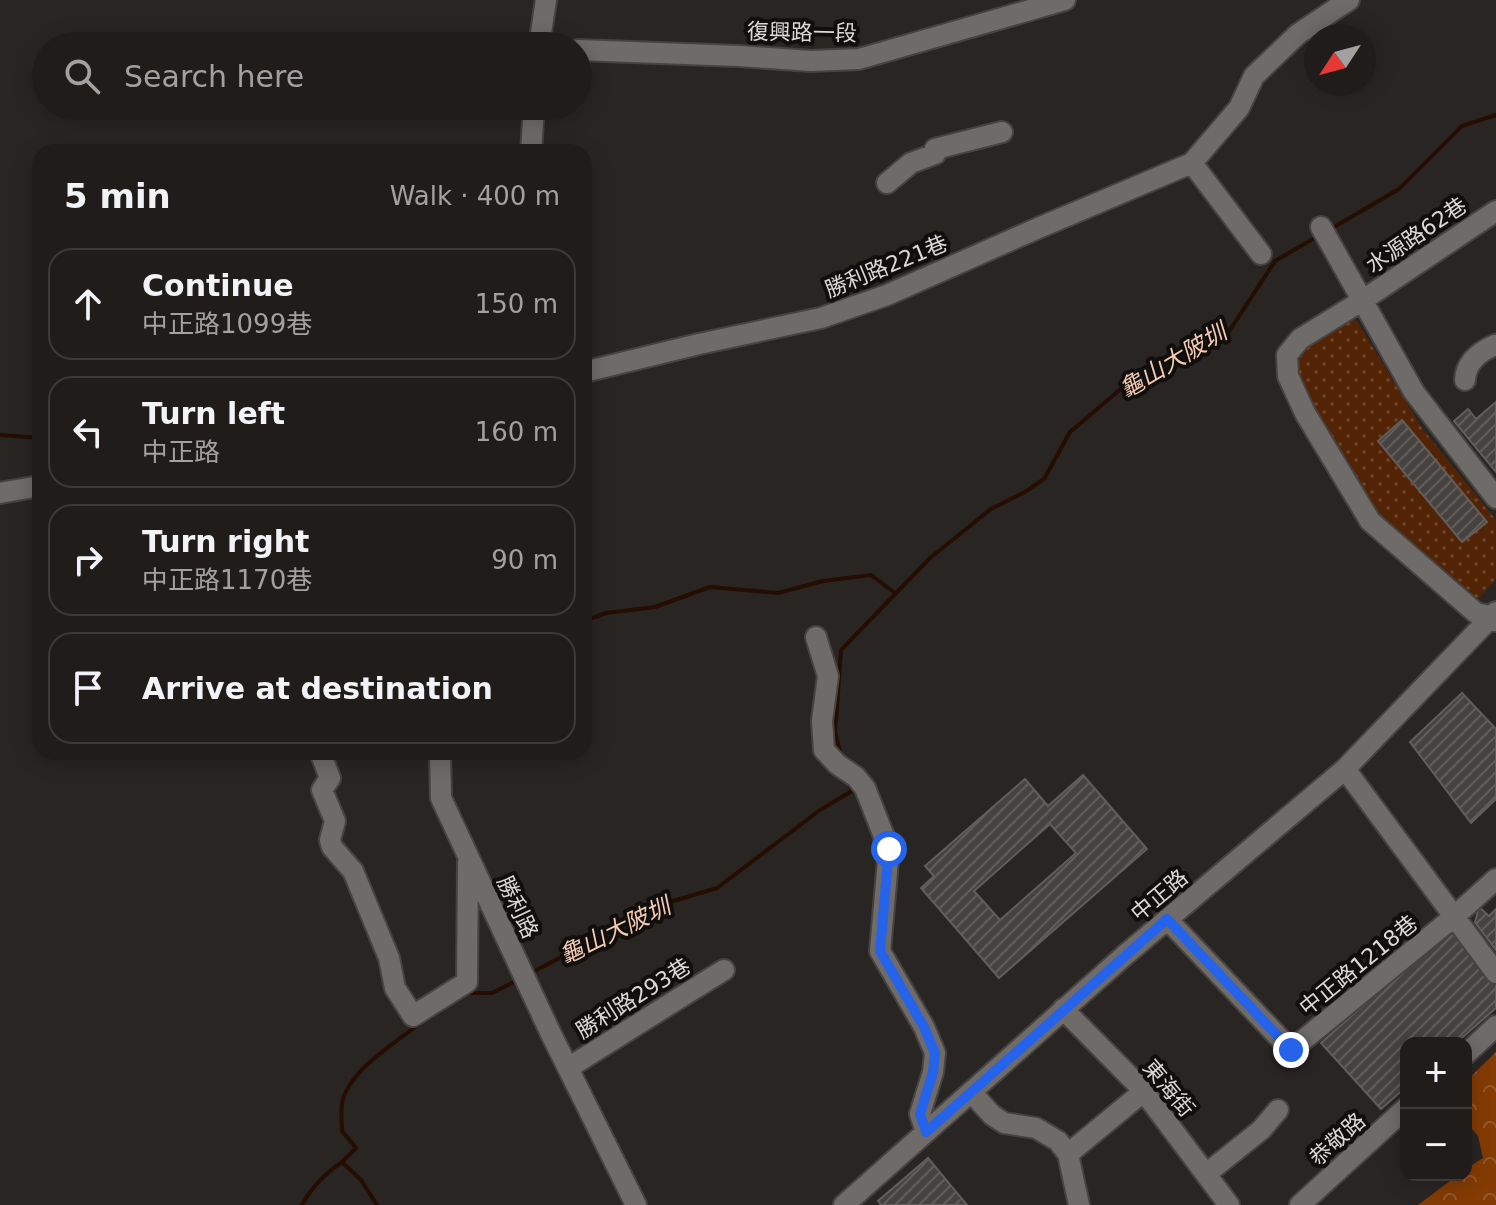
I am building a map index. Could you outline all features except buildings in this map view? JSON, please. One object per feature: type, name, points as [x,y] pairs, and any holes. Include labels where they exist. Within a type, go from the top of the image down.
[{"type":"street","points":[[541,32],[546,0]]},
{"type":"street","name":"復興路一段","points":[[592,51],[811,61],[859,59],[1065,0]]},
{"type":"street","points":[[1261,254],[1192,163],[1239,108],[1254,76],[1298,34],[1349,0]]},
{"type":"street","points":[[532,144],[533,120]]},
{"type":"street","points":[[887,183],[911,163],[935,154],[935,149],[1002,132]]},
{"type":"street","name":"勝利路221巷","points":[[592,370],[821,318],[887,295],[1192,163]]},
{"type":"street","name":"水源路62巷","points":[[1495,617],[1476,613],[1370,521],[1305,413],[1288,376],[1287,355],[1300,339],[1496,211]]},
{"type":"street","points":[[1324,234],[1414,392],[1496,498]]},
{"type":"street","points":[[1465,380],[1465,370],[1480,351],[1496,346]]},
{"type":"street","points":[[0,493],[32,487]]},
{"type":"street","name":"中正路","points":[[844,1205],[1063,1009],[1345,769],[1495,617]]},
{"type":"street","points":[[816,637],[828,676],[822,721],[824,750],[865,788],[889,849],[880,951],[924,1027],[935,1053],[933,1072],[920,1114],[926,1132]]},
{"type":"street","points":[[323,760],[330,778],[322,790],[335,821],[330,840],[332,847],[353,871],[389,958],[395,988],[413,1016],[467,982],[468,856]]},
{"type":"street","name":"勝利路","points":[[440,760],[441,798],[524,977],[636,1205]]},
{"type":"street","points":[[1345,769],[1496,973]]},
{"type":"street","name":"中正路1218巷","points":[[1167,919],[1291,1050],[1496,879]]},
{"type":"street","name":"勝利路293巷","points":[[568,1068],[724,970]]},
{"type":"street","name":"東海街","points":[[1063,1009],[1142,1089],[1229,1205]]},
{"type":"street","points":[[1472,1048],[1496,1026]]},
{"type":"street","points":[[1068,1154],[1137,1097],[1142,1089]]},
{"type":"street","points":[[971,1092],[1004,1123],[1036,1128],[1058,1141],[1068,1154],[1079,1205]]},
{"type":"street","name":"恭敬路","points":[[1300,1205],[1405,1109]]},
{"type":"street","points":[[1206,1174],[1261,1130],[1278,1110]]},
{"type":"green space","points":[[1496,1052],[1496,1205],[1418,1205],[1450,1181],[1472,1181],[1472,1165],[1483,1158],[1478,1136],[1472,1129],[1472,1075]]},
{"type":"shaded area","points":[[1346,320],[1357,321],[1422,428],[1496,520],[1496,579],[1475,603],[1382,530],[1290,383],[1293,359]]},
{"type":"waterway","name":"龜山大陂圳","points":[[1329,230],[1399,189],[1462,126],[1496,115]]},
{"type":"waterway","name":"龜山大陂圳","points":[[841,755],[835,733],[841,650],[930,558],[991,509],[1044,479],[1070,432],[1129,382],[1228,333],[1275,261],[1318,236]]},
{"type":"waterway","name":"龜山大陂圳","points":[[0,435],[32,437]]},
{"type":"waterway","name":"龜山大陂圳","points":[[592,618],[606,613],[655,607],[710,587],[778,593],[823,581],[871,575],[895,593]]},
{"type":"waterway","name":"龜山大陂圳","points":[[531,973],[660,905],[717,888],[820,810],[852,791],[849,783]]},
{"type":"waterway","name":"龜山大陂圳","points":[[464,993],[492,993],[520,979]]},
{"type":"waterway","name":"龜山大陂圳","points":[[342,1162],[356,1148],[342,1131],[342,1103],[348,1087],[366,1065],[425,1020]]},
{"type":"waterway","name":"龜山大陂圳","points":[[302,1205],[319,1181],[342,1162],[361,1180],[377,1205]]},
{"type":"route","points":[[889,849],[880,951],[924,1027],[935,1053],[933,1072],[920,1114],[926,1132],[1167,919],[1291,1050]]}]
